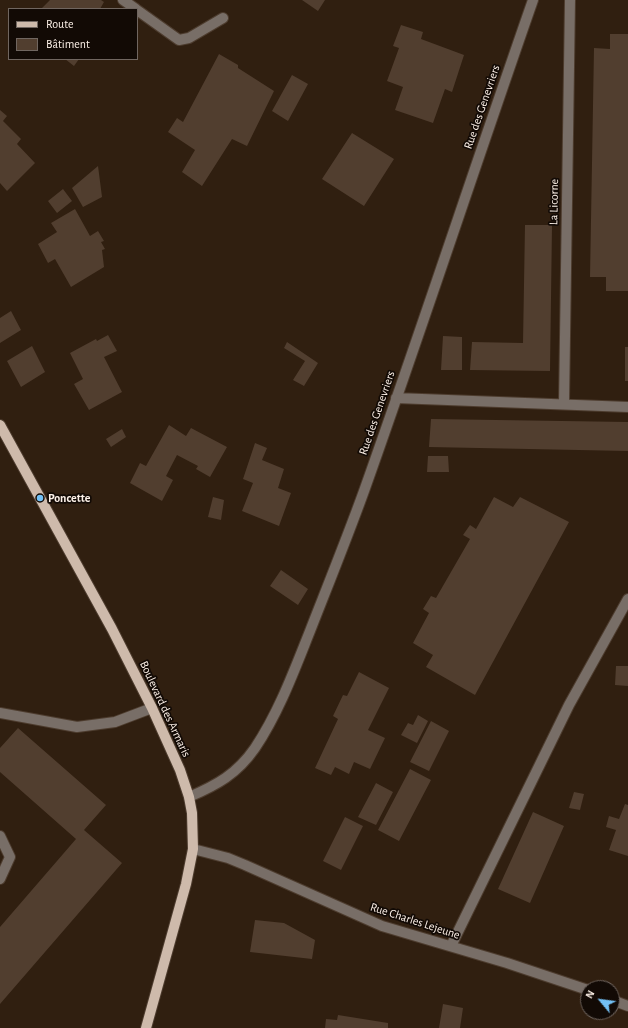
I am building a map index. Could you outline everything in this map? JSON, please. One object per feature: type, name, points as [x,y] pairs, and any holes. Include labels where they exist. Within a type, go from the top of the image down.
[{"type":"main road","name":"Boulevard des Armaris","points":[[0,425],[108,622],[152,708],[180,770],[189,797],[192,813],[193,849],[186,884],[146,1028]]},
{"type":"street","points":[[123,0],[135,8]]},
{"type":"street","name":"Rue des Genevriers","points":[[189,797],[215,786],[229,777],[238,768],[255,747],[272,718],[290,681],[347,538],[533,0]]},
{"type":"street","name":"La Licorne","points":[[564,404],[570,0]]},
{"type":"street","points":[[138,10],[179,40],[189,38],[224,18]]},
{"type":"street","points":[[396,398],[628,407]]},
{"type":"street","points":[[451,946],[569,706],[628,600]]},
{"type":"street","points":[[0,713],[76,727],[115,722],[152,708]]},
{"type":"street","points":[[0,836],[10,857],[0,879]]},
{"type":"street","name":"Rue Charles Lejeune","points":[[193,849],[245,864],[382,926],[451,946],[580,987]]},
{"type":"building","points":[[50,0],[101,0],[104,2],[101,8],[42,8]]},
{"type":"building","points":[[302,0],[325,0],[318,11]]},
{"type":"building","points":[[401,25],[423,32],[421,39],[464,55],[452,92],[445,89],[433,123],[395,110],[403,87],[387,81],[399,48],[393,46]]},
{"type":"building","points":[[610,34],[628,34],[628,291],[606,291],[606,277],[590,277],[594,48],[610,49]]},
{"type":"building","points":[[219,54],[238,65],[238,68],[274,91],[247,146],[232,139],[202,186],[182,172],[195,150],[168,132],[177,118],[183,122]]},
{"type":"building","points":[[66,60],[78,60],[74,66]]},
{"type":"building","points":[[292,75],[308,84],[288,121],[272,111]]},
{"type":"building","points":[[0,110],[7,116],[3,121],[21,139],[17,144],[35,163],[7,191],[0,183]]},
{"type":"building","points":[[352,133],[394,159],[364,206],[322,179]]},
{"type":"building","points":[[98,166],[102,197],[83,207],[72,188]]},
{"type":"building","points":[[63,189],[72,201],[57,213],[48,201]]},
{"type":"building","points":[[75,209],[90,236],[98,231],[104,241],[101,242],[105,249],[102,250],[104,267],[71,287],[55,259],[48,263],[38,244],[57,232],[51,223]]},
{"type":"building","points":[[525,225],[552,225],[550,371],[470,370],[472,342],[523,343]]},
{"type":"building","points":[[11,311],[21,330],[0,343],[0,318]]},
{"type":"building","points":[[108,335],[117,351],[104,357],[122,392],[89,410],[74,384],[83,379],[70,353],[96,339],[97,341]]},
{"type":"building","points":[[443,336],[462,337],[462,370],[441,370]]},
{"type":"building","points":[[287,342],[318,363],[304,386],[293,380],[305,361],[284,348]]},
{"type":"building","points":[[32,346],[45,372],[21,387],[7,361]]},
{"type":"building","points":[[625,347],[628,347],[628,381],[625,381]]},
{"type":"building","points":[[431,419],[628,422],[628,451],[429,447]]},
{"type":"building","points":[[169,425],[186,436],[191,428],[227,447],[210,477],[196,469],[198,466],[177,455],[166,476],[173,480],[162,501],[130,483],[140,463],[146,466]]},
{"type":"building","points":[[122,429],[126,437],[111,447],[106,439]]},
{"type":"building","points":[[255,443],[267,448],[262,460],[284,469],[278,488],[291,493],[279,526],[242,511],[253,483],[243,479]]},
{"type":"building","points":[[428,456],[448,456],[449,472],[427,472]]},
{"type":"building","points":[[213,497],[224,500],[221,520],[208,517]]},
{"type":"building","points":[[494,497],[513,507],[520,497],[569,522],[475,695],[426,667],[433,655],[413,643],[429,613],[423,609],[431,596],[436,598],[470,539],[463,535],[470,525],[476,529]]},
{"type":"building","points":[[281,570],[308,589],[298,605],[270,586]]},
{"type":"building","points":[[616,666],[628,666],[628,686],[615,685]]},
{"type":"building","points":[[359,672],[389,688],[368,730],[385,738],[370,769],[354,762],[349,774],[335,767],[331,775],[315,768],[338,719],[333,716],[343,695],[347,696]]},
{"type":"building","points":[[418,715],[428,721],[417,743],[401,735],[408,723],[413,725]]},
{"type":"building","points":[[431,721],[449,731],[429,771],[410,762]]},
{"type":"building","points":[[18,728],[106,805],[84,830],[122,863],[0,1004],[0,927],[76,839],[0,772],[0,748]]},
{"type":"building","points":[[410,769],[431,780],[399,841],[378,830]]},
{"type":"building","points":[[376,783],[393,792],[376,825],[358,817]]},
{"type":"building","points":[[574,792],[584,794],[580,810],[569,808]]},
{"type":"building","points":[[625,804],[628,805],[628,856],[609,850],[616,830],[606,827],[609,816],[619,819]]},
{"type":"building","points":[[533,812],[564,826],[530,903],[498,889]]},
{"type":"building","points":[[345,817],[363,826],[341,870],[323,861]]},
{"type":"building","points":[[255,920],[284,923],[315,940],[312,959],[250,952]]},
{"type":"building","points":[[443,1004],[463,1008],[460,1028],[439,1028]]},
{"type":"building","points":[[338,1015],[388,1023],[388,1028],[325,1028],[326,1019],[337,1020]]},
{"type":"place","name":"Poncette","points":[[40,498]]}]
